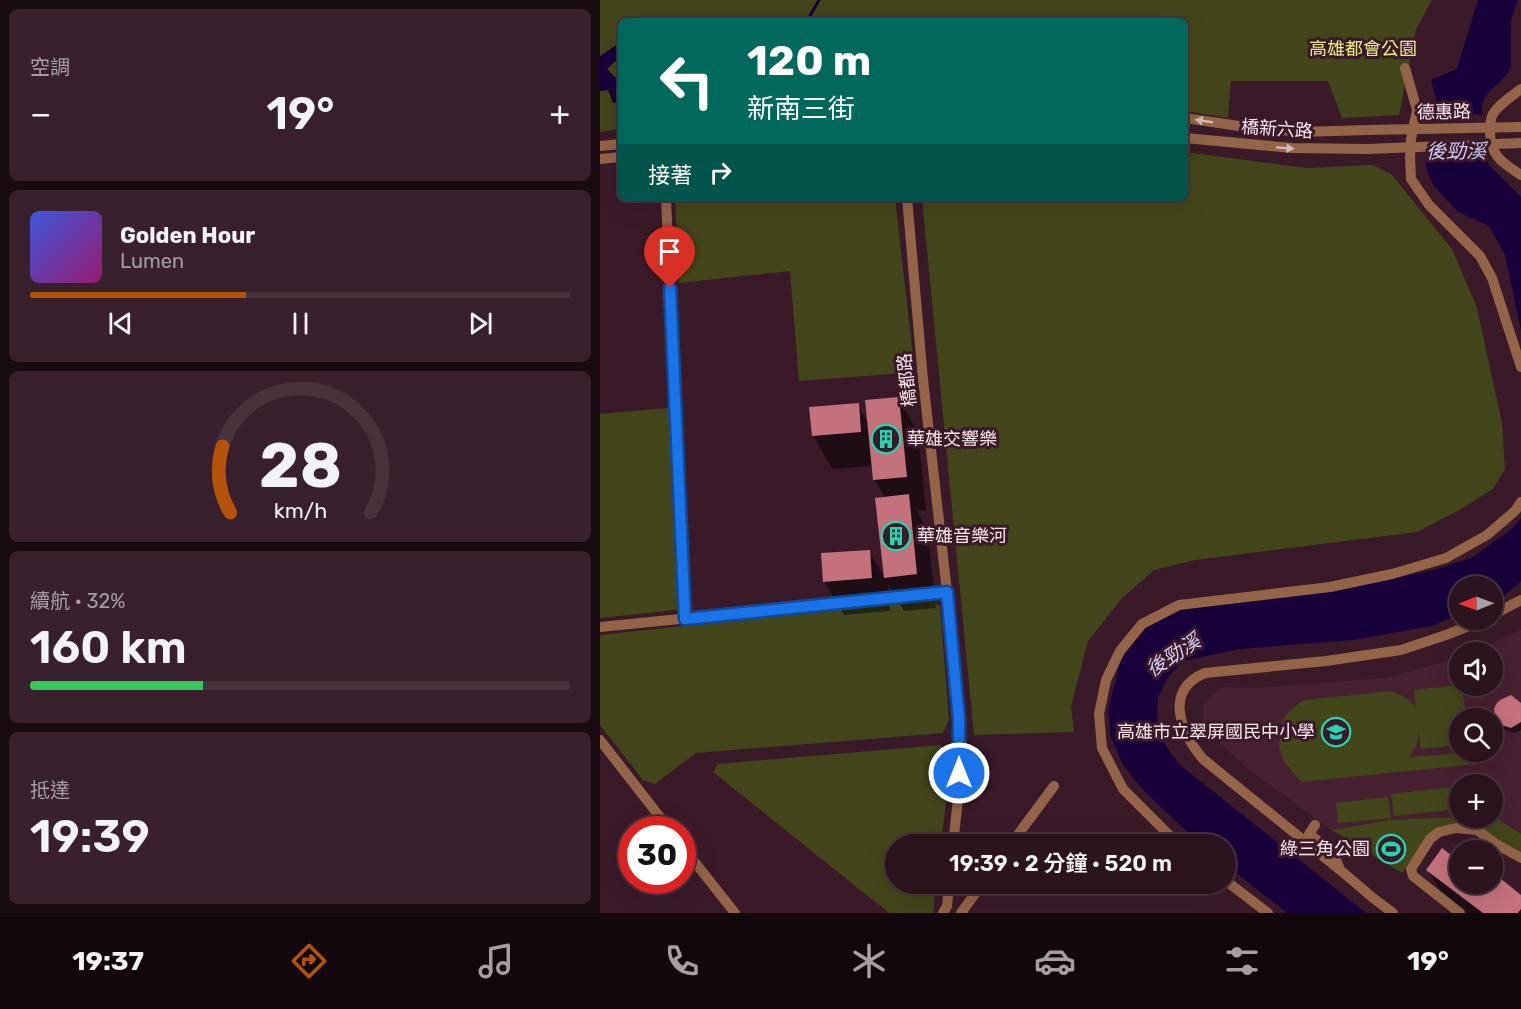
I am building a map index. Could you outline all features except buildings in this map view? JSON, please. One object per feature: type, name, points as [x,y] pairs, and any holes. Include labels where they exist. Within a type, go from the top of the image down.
[{"type":"street","points":[[1405,68],[1417,110],[1411,139],[1412,179],[1429,206],[1480,256],[1492,278],[1521,367]]},
{"type":"street","points":[[1521,89],[1494,114],[1490,131],[1495,155],[1521,175]]},
{"type":"street","name":"橋新六路","points":[[1188,118],[1301,132],[1367,130]]},
{"type":"street","name":"德惠路","points":[[1367,130],[1521,127]]},
{"type":"street","name":"橋新六路","points":[[1188,138],[1292,148],[1367,149]]},
{"type":"street","name":"德惠路","points":[[1367,149],[1521,143]]},
{"type":"street","points":[[600,146],[618,144]]},
{"type":"street","points":[[600,159],[618,157]]},
{"type":"street","points":[[666,201],[685,619]]},
{"type":"street","name":"橋都路","points":[[907,201],[923,379],[959,720],[959,790],[954,834]]},
{"type":"street","points":[[1168,834],[1123,789],[1102,748],[1099,714],[1106,680],[1120,651],[1142,624],[1179,605],[1330,587],[1392,574],[1446,558],[1487,535],[1515,511],[1521,502]]},
{"type":"street","points":[[600,627],[947,592]]},
{"type":"street","points":[[1503,609],[1521,600]]},
{"type":"street","points":[[1393,913],[1203,759],[1194,749],[1181,721],[1179,706],[1185,688],[1197,676],[1205,673],[1326,661],[1401,650],[1459,630]]},
{"type":"street","points":[[600,740],[659,816]]},
{"type":"street","points":[[1018,834],[1054,786]]},
{"type":"street","points":[[1315,825],[1309,834],[1333,852],[1339,869]]},
{"type":"street","points":[[1460,913],[1411,873],[1411,869],[1430,839],[1439,832],[1456,828],[1477,830],[1521,858]]},
{"type":"street","points":[[696,864],[735,913]]},
{"type":"street","points":[[1236,889],[1268,913]]},
{"type":"street","points":[[944,913],[948,894]]},
{"type":"street","points":[[961,913],[975,894]]},
{"type":"shaded area","name":"高雄市立翠屏國民中小學","points":[[1521,630],[1521,834],[1503,822],[1503,774],[1449,774],[1449,817],[1389,820],[1332,830],[1249,770],[1221,744],[1203,720],[1203,706],[1223,687],[1258,688],[1385,678],[1449,661],[1449,696],[1503,696],[1503,642],[1495,642]]},
{"type":"green space","name":"高雄都會公園","points":[[600,0],[1432,0],[1416,29],[1399,115],[1342,118],[1328,81],[1231,81],[1228,118],[1188,111],[1188,18],[618,18],[618,129],[600,132]]},
{"type":"green space","points":[[1188,152],[1307,168],[1373,165],[1391,174],[1452,249],[1477,308],[1502,423],[1505,469],[1493,489],[1417,532],[1195,560],[1154,570],[1122,598],[1088,641],[1071,706],[1074,732],[974,735],[922,201],[1188,201]]},
{"type":"green space","points":[[675,201],[895,201],[914,365],[905,373],[799,381],[790,271],[679,283]]},
{"type":"green space","points":[[667,408],[672,412],[681,602],[676,610],[600,618],[600,414]]},
{"type":"green space","points":[[932,599],[940,607],[949,720],[943,733],[696,753],[655,784],[643,780],[600,725],[600,635]]},
{"type":"green space","points":[[1449,686],[1449,696],[1463,696],[1465,708],[1449,708],[1449,746],[1421,749],[1419,733],[1416,746],[1409,757],[1449,754],[1449,762],[1476,762],[1476,764],[1301,782],[1284,761],[1279,746],[1281,728],[1288,712],[1304,700],[1392,691],[1406,698],[1416,707],[1414,690]]},
{"type":"green space","points":[[941,745],[951,762],[942,834],[885,834],[885,894],[935,894],[933,913],[889,913],[713,772],[718,764]]},
{"type":"green space","points":[[1449,787],[1449,810],[1394,816],[1391,794]]},
{"type":"green space","points":[[1388,797],[1391,818],[1338,823],[1336,803]]},
{"type":"green space","name":"綠三角公園","points":[[1449,817],[1449,828],[1469,828],[1428,835],[1402,873],[1332,830],[1389,820]]},
{"type":"green space","name":"綠三角公園","points":[[1503,822],[1521,834],[1521,856],[1503,845],[1503,840],[1496,840],[1477,828],[1503,828]]},
{"type":"water","name":"後勁溪","points":[[1478,0],[1518,0],[1511,20],[1509,72],[1488,94],[1482,105],[1488,164],[1521,197],[1521,330],[1505,255],[1489,226],[1458,212],[1434,186],[1427,171],[1424,148],[1427,127],[1434,113],[1436,98],[1431,80],[1457,69]]},
{"type":"water","points":[[618,44],[618,59],[607,69],[618,80],[618,102],[613,103],[608,90],[600,91],[600,56]]},
{"type":"water","name":"後勁溪","points":[[1521,518],[1521,581],[1504,596],[1503,576],[1449,576],[1449,618],[1432,626],[1353,640],[1240,649],[1183,661],[1168,677],[1158,697],[1157,731],[1180,765],[1366,913],[1287,913],[1236,873],[1236,834],[1189,834],[1144,791],[1123,765],[1111,737],[1108,710],[1121,659],[1149,623],[1186,607],[1354,587],[1437,569],[1473,557],[1513,528]]},
{"type":"pier","points":[[1486,114],[1491,159],[1423,162],[1421,148],[1424,127],[1429,117]]},
{"type":"waterway","points":[[809,18],[819,0]]},
{"type":"place","name":"華雄交響樂","points":[[886,439]]},
{"type":"place","name":"華雄音樂河","points":[[896,536]]},
{"type":"place","name":"高雄市立翠屏國民中小學","points":[[1336,732]]},
{"type":"place","name":"綠三角公園","points":[[1391,849]]},
{"type":"route","points":[[670,288],[685,619],[947,592],[959,720],[959,773]]}]
